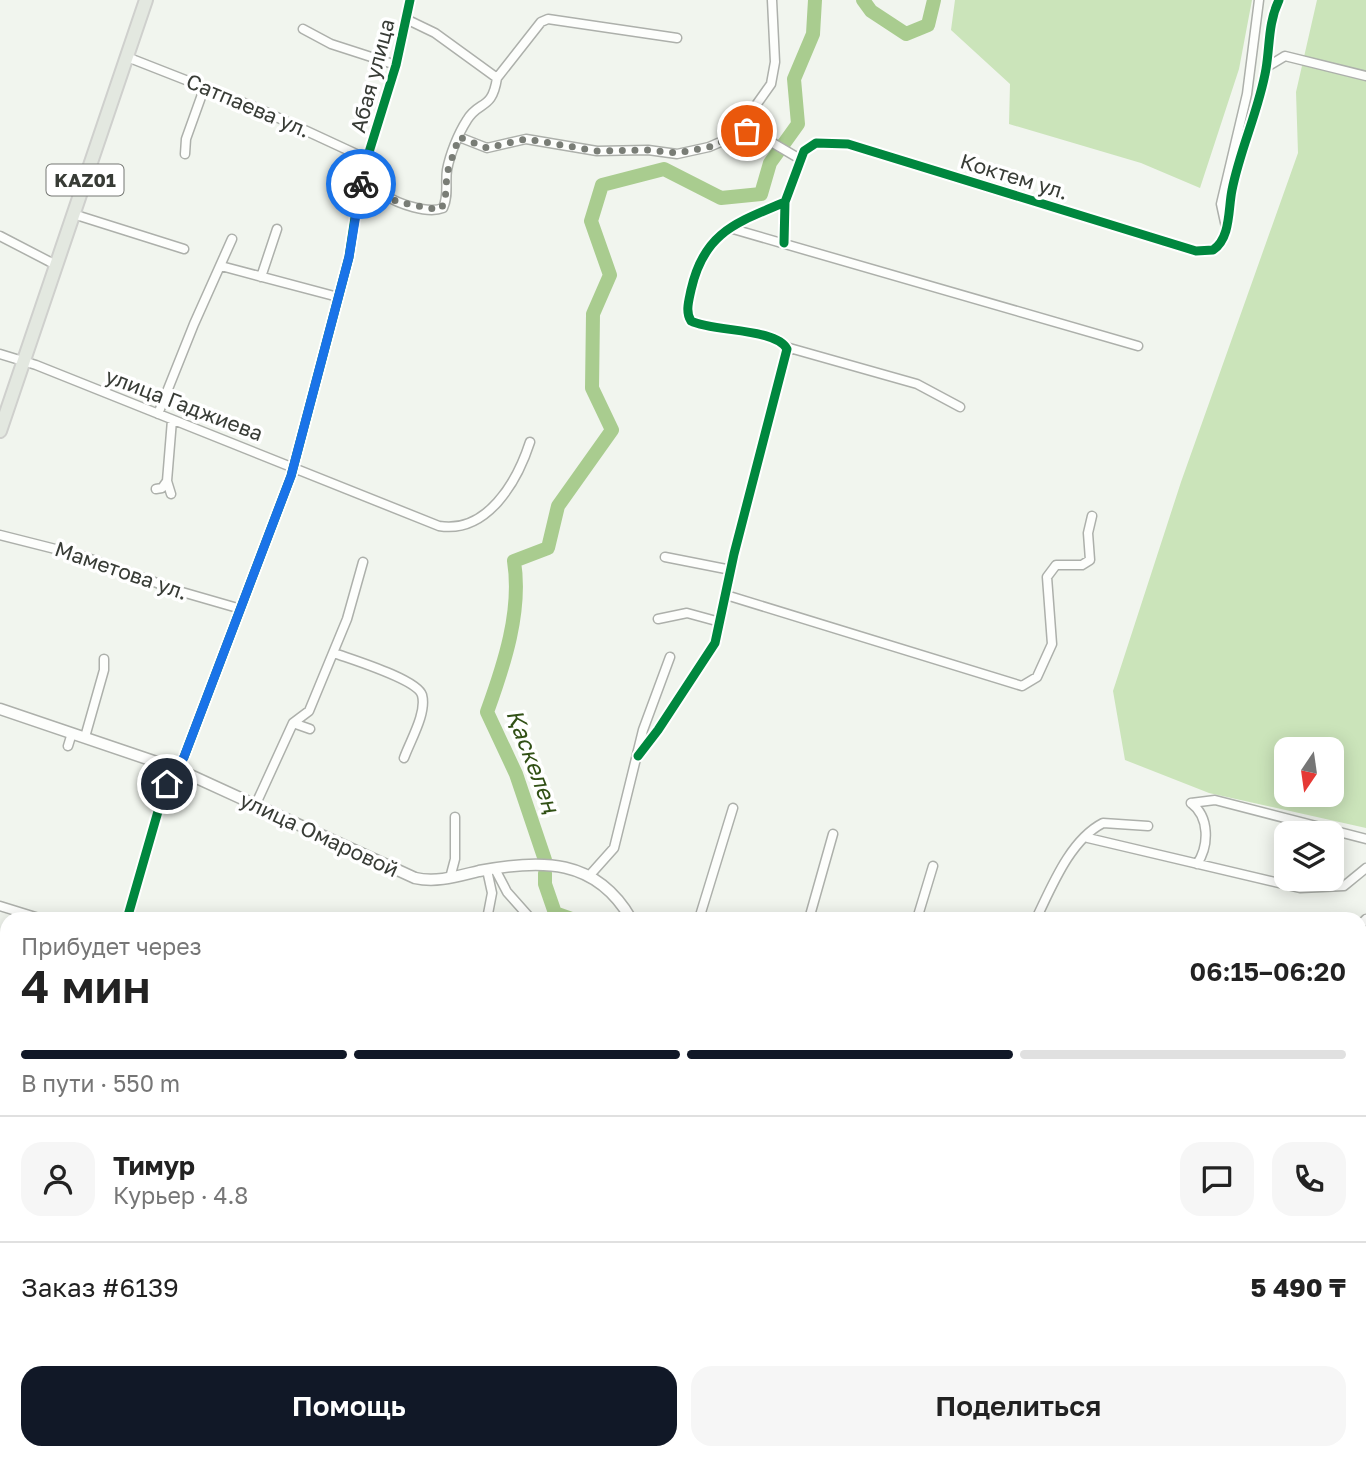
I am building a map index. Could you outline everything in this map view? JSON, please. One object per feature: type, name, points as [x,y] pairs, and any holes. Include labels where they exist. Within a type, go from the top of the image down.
[{"type":"highway","name":"KАZ01","points":[[0,431],[146,0]]},
{"type":"street","name":"Абая улица","points":[[130,912],[141,860],[161,801],[177,769],[241,609],[293,467],[355,234],[363,170],[396,65],[411,0]]},
{"type":"street","points":[[459,137],[487,148],[526,139],[597,151],[648,150],[665,153],[695,150],[725,140],[744,128],[771,84],[772,0]]},
{"type":"street","points":[[1226,227],[1221,204],[1247,94],[1259,0]]},
{"type":"street","points":[[1226,227],[1232,190],[1267,67],[1271,21],[1279,0]]},
{"type":"street","points":[[406,19],[435,33],[497,78]]},
{"type":"street","points":[[360,183],[398,202],[431,210],[443,208],[447,193],[447,173],[468,117],[493,97],[497,78],[541,22],[548,19],[677,38]]},
{"type":"street","points":[[303,29],[331,44],[396,65]]},
{"type":"street","points":[[1267,67],[1285,55],[1366,76]]},
{"type":"street","name":"Сатпаева ул.","points":[[127,57],[205,86],[368,159]]},
{"type":"street","points":[[185,154],[186,139],[205,86]]},
{"type":"street","points":[[744,128],[800,159],[785,202],[784,243]]},
{"type":"street","name":"Коктем ул.","points":[[800,159],[809,146],[824,142],[848,144],[1192,249],[1213,250],[1222,240],[1226,227]]},
{"type":"street","points":[[363,170],[382,194]]},
{"type":"street","points":[[785,202],[754,213],[714,239],[703,252],[691,291],[688,317],[697,324],[765,336],[786,347],[918,384],[960,407]]},
{"type":"street","points":[[73,214],[184,249]]},
{"type":"street","points":[[261,277],[277,229]]},
{"type":"street","points":[[733,229],[1138,346]]},
{"type":"street","points":[[0,236],[56,265]]},
{"type":"street","points":[[158,414],[232,239]]},
{"type":"street","points":[[221,266],[338,297]]},
{"type":"street","points":[[638,756],[712,649],[786,347]]},
{"type":"street","name":"улица Гаджиева","points":[[0,354],[172,419],[428,523],[457,527],[473,523],[495,505],[530,442]]},
{"type":"street","points":[[171,494],[167,481],[172,419]]},
{"type":"street","points":[[156,489],[162,488],[167,481]]},
{"type":"street","points":[[726,595],[1022,686],[1037,677],[1052,644],[1047,577],[1056,565],[1082,565],[1090,560],[1087,533],[1092,516]]},
{"type":"street","name":"Маметова ул.","points":[[0,535],[79,555],[182,592],[241,609]]},
{"type":"street","points":[[665,557],[731,570]]},
{"type":"street","points":[[255,806],[293,723],[309,711],[355,597],[363,562]]},
{"type":"street","points":[[658,619],[687,613],[720,622]]},
{"type":"street","points":[[334,653],[406,681],[419,689],[422,695],[420,714],[404,758]]},
{"type":"street","points":[[589,876],[614,848],[643,730],[670,657]]},
{"type":"street","points":[[85,737],[104,670],[104,659]]},
{"type":"street","name":"улица Омаровой","points":[[0,709],[177,769],[415,878],[450,878],[491,869],[553,864],[589,876],[612,894],[626,912]]},
{"type":"street","points":[[293,723],[310,729]]},
{"type":"street","points":[[68,746],[72,733]]},
{"type":"street","points":[[1197,864],[1203,850],[1205,822],[1191,803],[1215,800],[1292,821]]},
{"type":"street","points":[[701,912],[733,808]]},
{"type":"street","points":[[450,878],[455,859],[455,817]]},
{"type":"street","points":[[1040,912],[1072,849],[1103,824],[1148,826]]},
{"type":"street","points":[[811,912],[833,834]]},
{"type":"street","points":[[1344,834],[1366,839]]},
{"type":"street","points":[[1088,838],[1274,882]]},
{"type":"street","points":[[919,912],[933,866]]},
{"type":"street","points":[[1344,886],[1366,868]]},
{"type":"street","points":[[488,912],[492,893],[491,869]]},
{"type":"street","points":[[491,869],[506,892],[525,912]]},
{"type":"street","points":[[0,906],[19,912]]},
{"type":"green space","points":[[955,0],[1252,0],[1239,69],[1200,188],[1141,163],[1009,124],[1010,84],[951,30]]},
{"type":"green space","points":[[1317,0],[1366,0],[1366,828],[1209,793],[1125,760],[1113,691],[1181,482],[1298,153],[1296,92]]},
{"type":"waterway","name":"Қаскелең","points":[[545,860],[516,774],[487,712],[510,638],[516,599],[514,561],[548,548],[558,506],[612,430],[592,388],[593,314],[610,275],[591,221],[602,185],[664,169],[721,198],[761,194],[770,163],[798,124],[794,79],[813,34],[815,0]]},
{"type":"waterway","name":"Қаскелең","points":[[863,0],[871,11],[906,34],[928,25],[934,0]]},
{"type":"waterway","name":"Қаскелең","points":[[545,873],[545,884],[555,912]]},
{"type":"cycle path","points":[[129,912],[161,801],[184,757],[291,476],[349,257],[361,178],[396,65],[410,0]]},
{"type":"cycle path","points":[[784,243],[785,202],[804,151],[816,143],[848,144],[1196,251],[1213,250],[1219,245],[1226,231],[1235,175],[1263,84],[1271,26],[1279,0]]},
{"type":"cycle path","points":[[638,756],[715,643],[734,554],[787,349],[781,342],[770,337],[691,321],[688,310],[691,290],[704,255],[724,232],[751,216],[785,202]]},
{"type":"way so far","points":[[361,184],[398,202],[439,210],[445,203],[450,158],[459,137],[487,148],[526,139],[597,151],[648,150],[677,153],[709,147],[747,131]]},
{"type":"route","points":[[167,784],[184,757],[291,476],[355,234],[361,184]]}]
